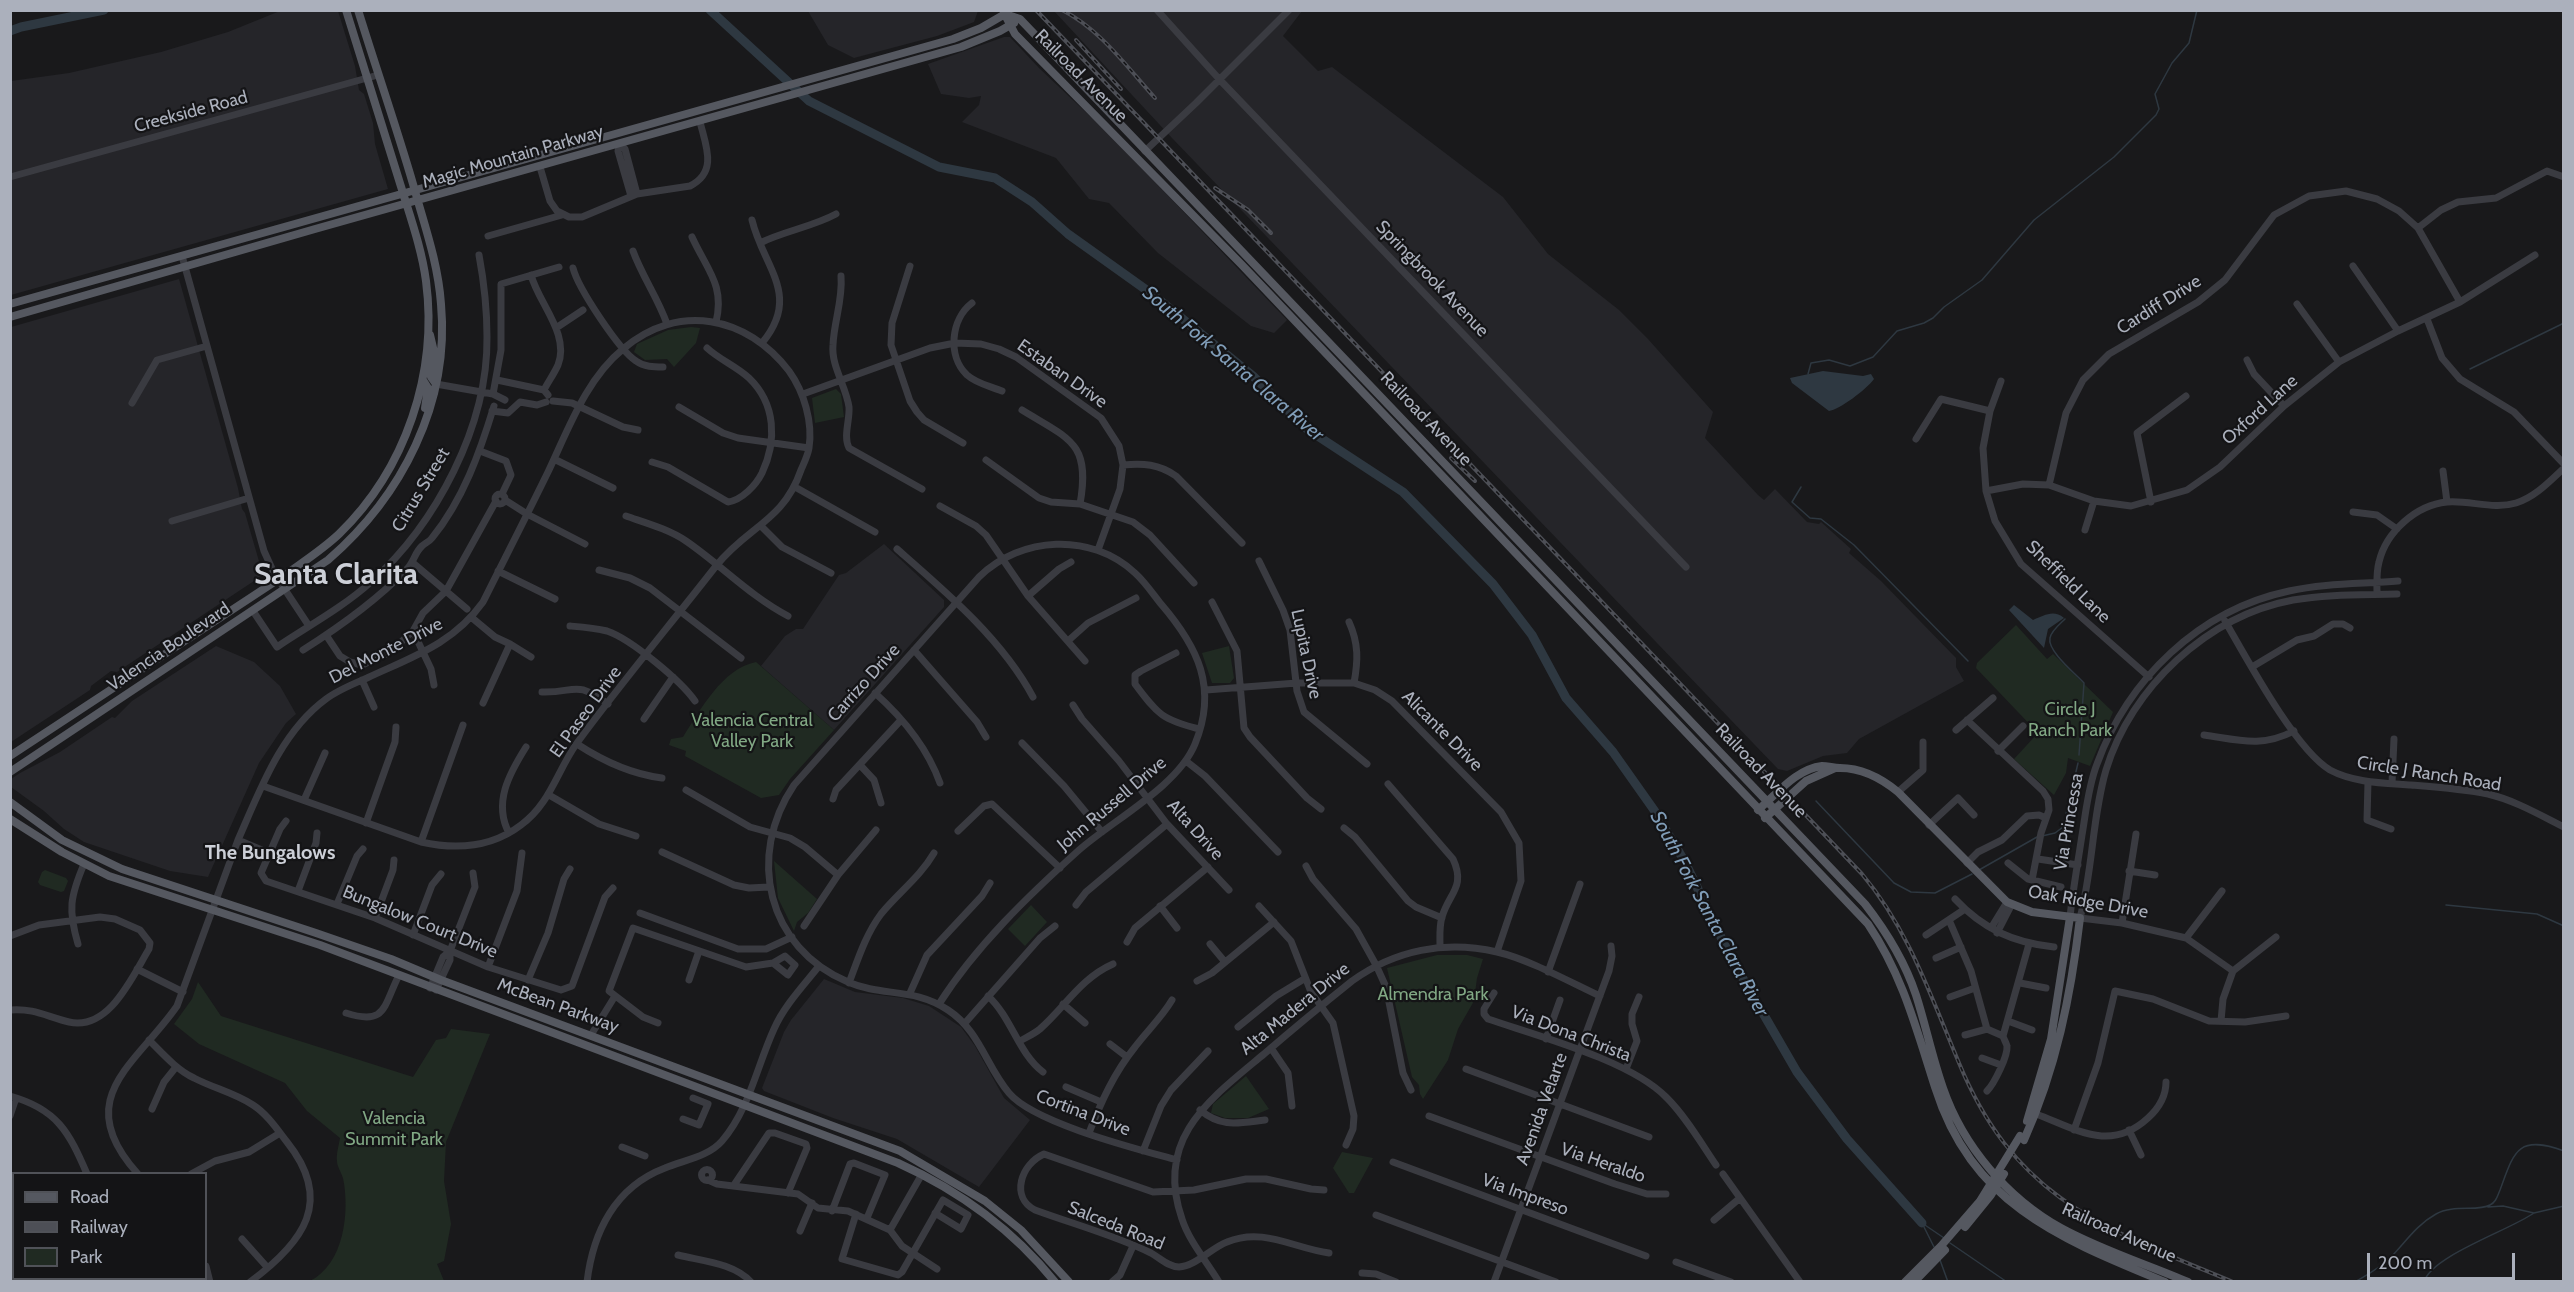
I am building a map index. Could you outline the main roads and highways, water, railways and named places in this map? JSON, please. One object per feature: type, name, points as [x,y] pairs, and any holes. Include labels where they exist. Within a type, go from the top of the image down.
[{"type":"main road","name":"Valencia Boulevard","points":[[10,756],[325,546],[364,505],[388,471],[404,440],[423,380],[429,332],[426,280],[406,203],[346,10]]},
{"type":"main road","name":"Valencia Boulevard","points":[[10,772],[285,590],[340,550],[390,493],[411,457],[428,417],[436,384],[442,328],[441,303],[431,242],[358,10]]},
{"type":"main road","name":"Railroad Avenue","points":[[1003,12],[1020,19],[1865,904],[1898,954],[1916,994],[1952,1111],[1976,1151],[2016,1197],[2062,1228],[2188,1281]]},
{"type":"main road","name":"Railroad Avenue","points":[[1003,12],[1015,34],[1112,129],[1765,818],[1856,910],[1881,943],[1896,971],[1910,1005],[1946,1117],[1976,1166],[2006,1198],[2031,1219],[2058,1235],[2099,1254],[2165,1281]]},
{"type":"main road","name":"Magic Mountain Parkway","points":[[10,304],[953,39],[981,28],[1003,12]]},
{"type":"main road","name":"Magic Mountain Parkway","points":[[10,317],[961,47],[1020,19]]},
{"type":"main road","points":[[429,332],[434,344],[431,377],[436,384]]},
{"type":"main road","points":[[1316,344],[1321,343],[1327,346],[1347,368],[1358,371]]},
{"type":"main road","points":[[423,380],[428,388],[425,407],[428,417]]},
{"type":"main road","points":[[340,550],[345,539],[368,513],[364,505]]},
{"type":"main road","name":"Oak Ridge Drive","points":[[1765,818],[1771,805],[1787,783],[1803,773],[1824,766],[1870,773],[1898,792],[1967,863],[2010,903],[2032,912],[2080,918]]},
{"type":"main road","name":"McBean Parkway","points":[[10,802],[62,840],[89,855],[142,877],[589,1048],[852,1131],[900,1151],[971,1190],[1004,1215],[1039,1247],[1069,1281]]},
{"type":"main road","name":"Oak Ridge Drive","points":[[1758,810],[1771,805]]},
{"type":"main road","name":"McBean Parkway","points":[[10,819],[84,864],[144,889],[214,905],[391,959],[437,979],[633,1051],[922,1174],[999,1225],[1033,1256],[1055,1281]]},
{"type":"main road","name":"Via Princessa","points":[[2032,1115],[2051,1039],[2070,916]]},
{"type":"main road","name":"Via Princessa","points":[[2032,1115],[2066,1014],[2080,918]]},
{"type":"main road","points":[[567,1039],[578,1040],[591,1035]]},
{"type":"main road","points":[[589,1048],[597,1043],[633,1051]]},
{"type":"main road","points":[[1914,1281],[1974,1217],[1991,1195],[2032,1115]]},
{"type":"main road","points":[[1905,1281],[1941,1246],[1980,1201],[2022,1138]]},
{"type":"waterway","name":"South Fork Santa Clara River","points":[[10,31],[104,10]]},
{"type":"waterway","name":"South Fork Santa Clara River","points":[[710,10],[809,101],[939,167],[995,178],[1032,202],[1068,234],[1152,294],[1253,376],[1307,429],[1403,492],[1493,584],[1532,635],[1566,698],[1613,752],[1654,810],[1685,862],[1731,958],[1797,1072],[1847,1139],[1922,1223]]},
{"type":"waterway","points":[[1808,374],[1811,363],[1829,360],[1850,366],[1873,357],[1897,331],[1933,318],[1944,307],[1982,280],[2034,220],[2114,157],[2156,115],[2159,109],[2155,94],[2172,63],[2189,43],[2197,10]]},
{"type":"waterway","points":[[2470,369],[2564,323]]},
{"type":"waterway","points":[[1801,487],[1792,502],[1810,518],[1821,519],[1854,545],[1968,661]]},
{"type":"waterway","points":[[2065,619],[2052,633],[2050,643],[2057,656],[2084,683],[2079,755]]},
{"type":"waterway","points":[[2042,836],[2055,833],[2063,827],[2078,763]]},
{"type":"waterway","points":[[1816,801],[1894,883],[1911,892],[1935,893],[1972,874]]},
{"type":"waterway","points":[[1979,870],[2037,837]]},
{"type":"waterway","points":[[2446,905],[2537,914],[2564,926]]},
{"type":"waterway","points":[[2355,1282],[2386,1262],[2417,1229],[2436,1214],[2450,1209],[2479,1208],[2492,1204],[2509,1165],[2520,1150],[2536,1145],[2564,1151]]},
{"type":"waterway","points":[[2488,1207],[2503,1206],[2534,1213],[2564,1206]]},
{"type":"waterway","points":[[2424,1282],[2430,1272],[2456,1253],[2534,1213]]},
{"type":"waterway","points":[[1922,1223],[1944,1238]]},
{"type":"waterway","name":"South Fork Santa Clara River","points":[[1923,1225],[1934,1247]]},
{"type":"waterway","points":[[1950,1243],[2007,1282]]},
{"type":"waterway","name":"South Fork Santa Clara River","points":[[1940,1260],[1948,1282]]},
{"type":"railway","points":[[1036,10],[1862,874],[1879,895],[1906,941],[1982,1110],[2008,1148],[2037,1179],[2070,1204],[2106,1226],[2233,1282]]},
{"type":"railway","points":[[1062,10],[1089,27],[1101,38],[1155,98]]},
{"type":"railway","points":[[1076,40],[1121,89]]},
{"type":"railway","points":[[1215,188],[1248,210],[1271,233]]},
{"type":"railway","points":[[1451,458],[1475,481]]},
{"type":"district","name":"Santa Clarita","points":[[336,575]]},
{"type":"district","name":"The Bungalows","points":[[270,853]]},
{"type":"park label","name":"Circle J Ranch Park","points":[[2070,720]]},
{"type":"park label","name":"Valencia Central Valley Park","points":[[752,731]]},
{"type":"park label","name":"Almendra Park","points":[[1433,995]]},
{"type":"park label","name":"Valencia Summit Park","points":[[394,1129]]}]
